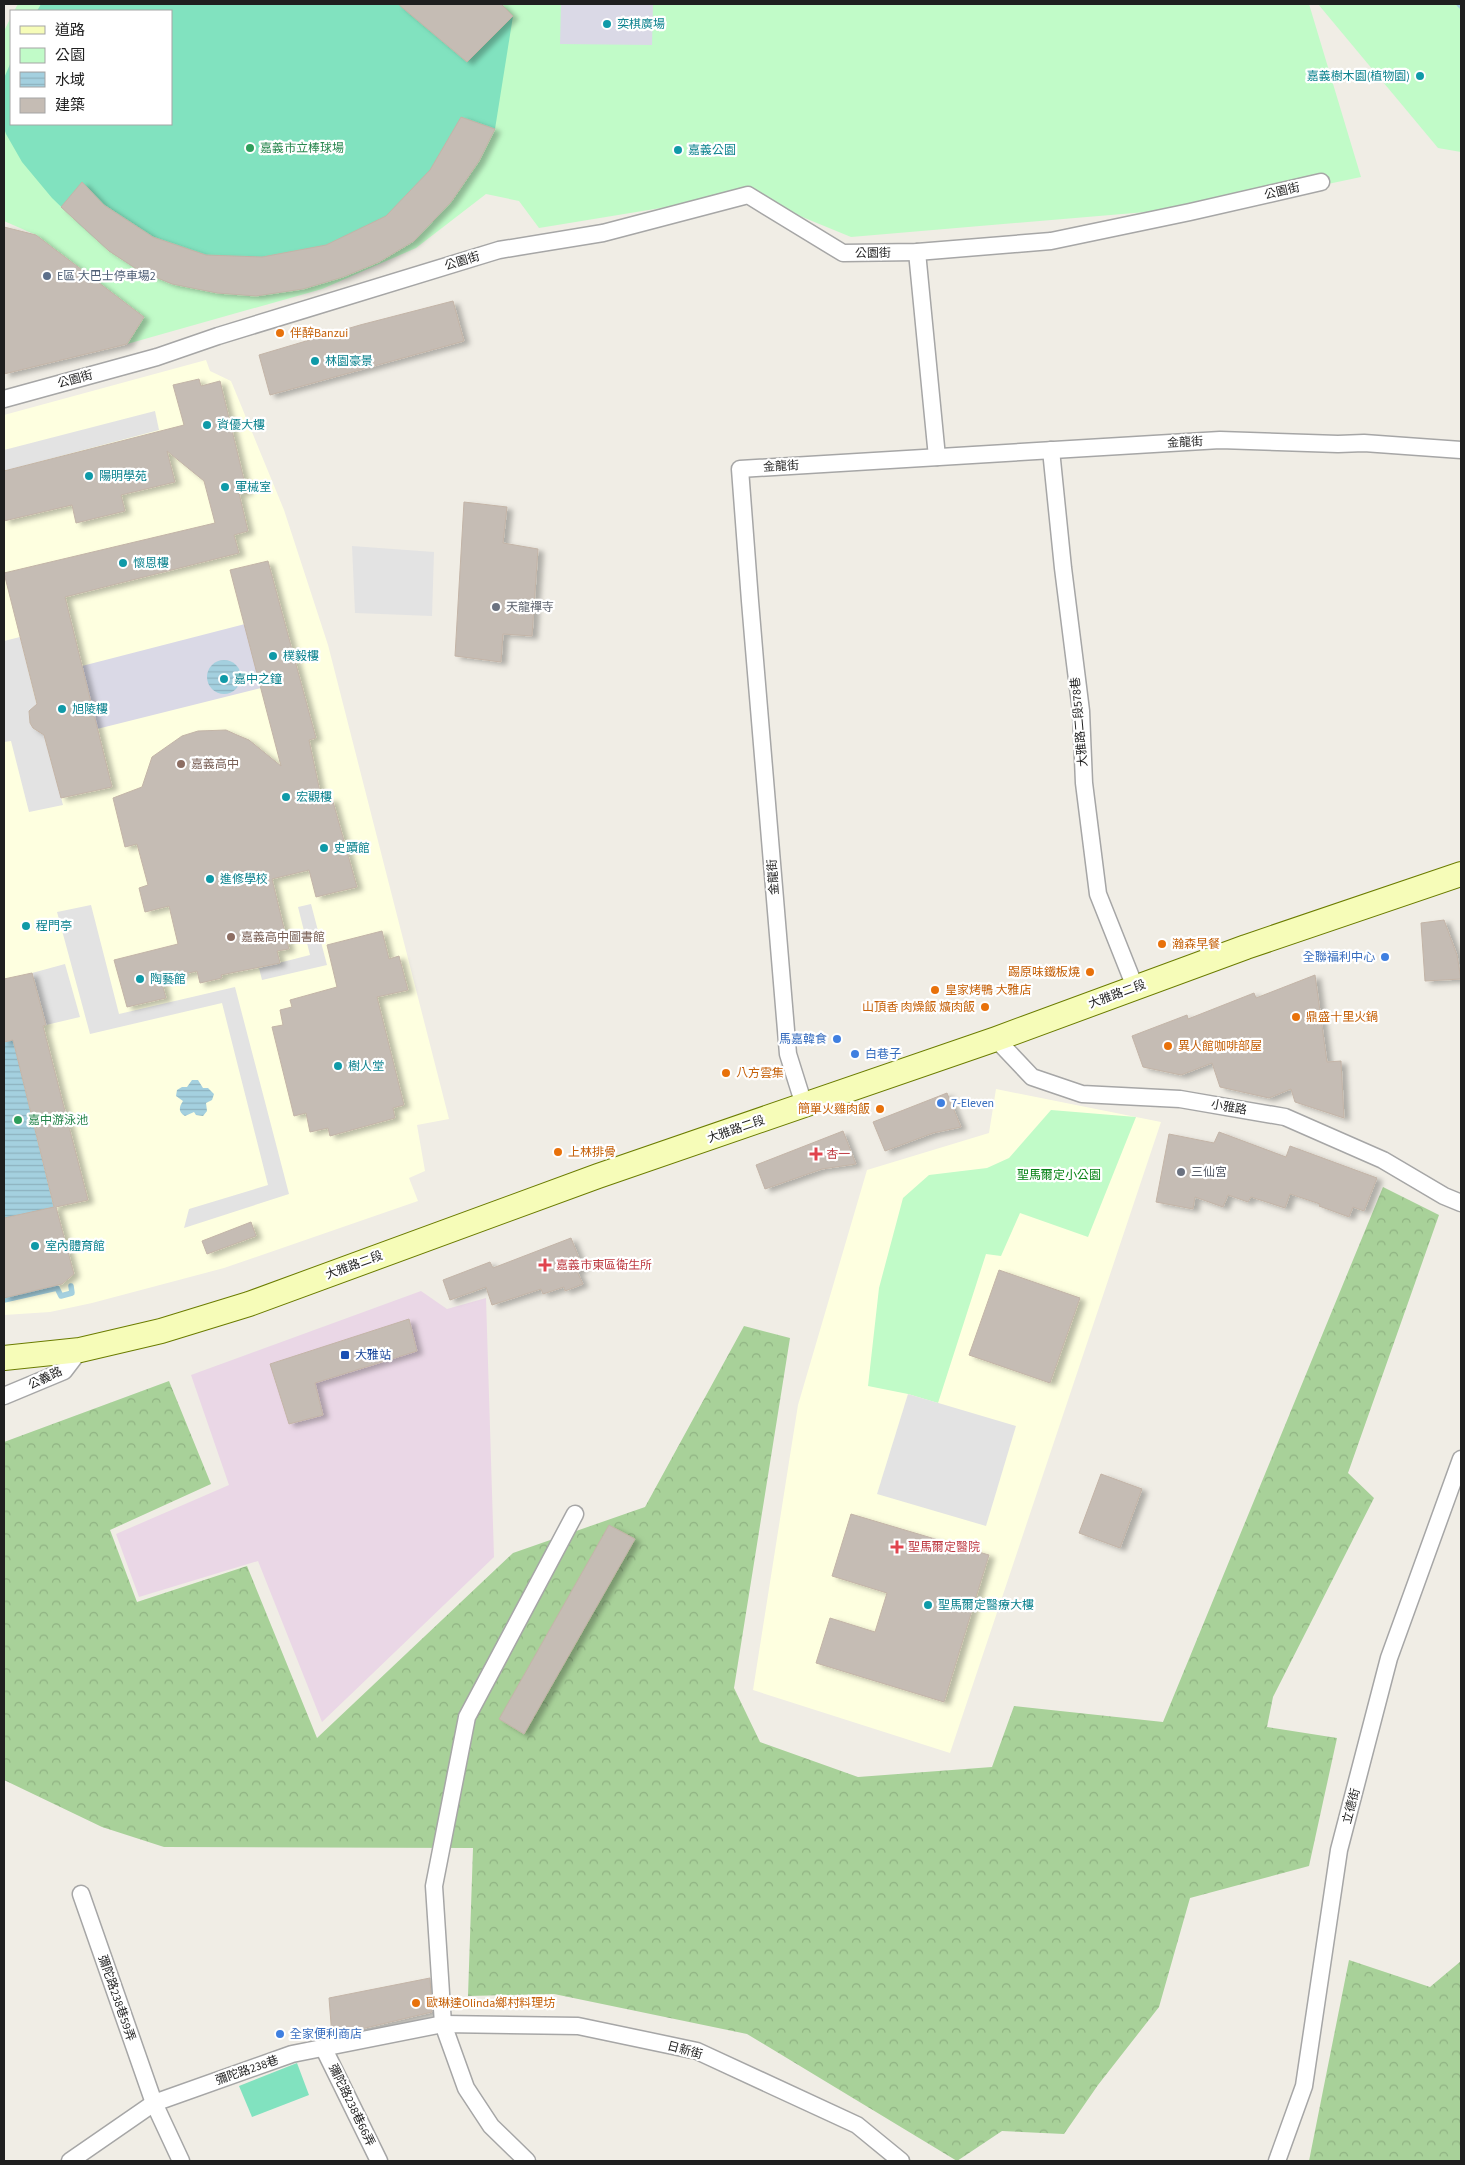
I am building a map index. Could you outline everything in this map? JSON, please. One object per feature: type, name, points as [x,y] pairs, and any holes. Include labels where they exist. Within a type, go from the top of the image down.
[{"type":"main road","name":"大雅路二段","points":[[4,1358],[80,1350],[161,1331],[249,1304],[598,1176],[996,1039],[1246,947],[1461,874]]},
{"type":"street","name":"公園街","points":[[4,399],[157,357],[218,336],[499,250],[603,233],[748,195],[843,254],[918,252],[1051,241],[1321,182]]},
{"type":"street","points":[[918,252],[937,457]]},
{"type":"street","name":"金龍街","points":[[804,1105],[788,1054],[740,469],[1220,440],[1338,444],[1364,443],[1461,450]]},
{"type":"street","name":"大雅路二段578巷","points":[[1051,450],[1063,568],[1081,711],[1084,783],[1098,894],[1135,988]]},
{"type":"street","name":"小雅路","points":[[996,1039],[1032,1078],[1082,1094],[1180,1099],[1285,1117],[1383,1160],[1461,1204]]},
{"type":"street","name":"公義路","points":[[4,1396],[64,1372],[80,1350]]},
{"type":"street","name":"立德街","points":[[1277,2161],[1304,2086],[1339,1850],[1389,1658],[1461,1459]]},
{"type":"street","points":[[526,2161],[491,2126],[466,2088],[443,2024],[434,1886],[466,1717],[575,1514]]},
{"type":"street","name":"彌陀路238巷59弄","points":[[81,1894],[154,2103],[181,2161]]},
{"type":"street","name":"彌陀路238巷","points":[[70,2161],[154,2103],[292,2054],[443,2024]]},
{"type":"street","name":"日新街","points":[[443,2024],[578,2026],[697,2051],[857,2126],[901,2161]]},
{"type":"street","name":"彌陀路238巷66弄","points":[[324,2049],[379,2161]]},
{"type":"shaded area","name":"奕棋廣場","points":[[561,4],[653,4],[652,45],[560,44]]},
{"type":"shaded area","name":"嘉義高中","points":[[206,360],[210,371],[231,381],[284,510],[328,645],[449,1119],[417,1125],[425,1171],[409,1178],[418,1201],[224,1268],[92,1303],[50,1312],[4,1315],[4,415]]},
{"type":"shaded area","points":[[155,411],[159,430],[4,471],[4,450]]},
{"type":"shaded area","points":[[352,546],[434,552],[432,616],[355,613]]},
{"type":"shaded area","points":[[245,624],[261,688],[97,729],[82,666]]},
{"type":"shaded area","points":[[20,637],[37,706],[29,711],[30,723],[36,730],[43,732],[63,805],[29,812],[11,741],[4,742],[4,641]]},
{"type":"shaded area","points":[[311,904],[327,965],[262,980],[259,968],[310,955],[298,907]]},
{"type":"shaded area","points":[[91,905],[119,1014],[235,987],[289,1194],[184,1228],[189,1209],[268,1185],[222,1003],[90,1034],[57,912]]},
{"type":"shaded area","points":[[65,964],[80,1017],[46,1025],[32,973]]},
{"type":"shaded area","name":"聖馬爾定醫院","points":[[996,1089],[1161,1122],[950,1753],[753,1690],[798,1405],[867,1170],[989,1133]]},
{"type":"shaded area","points":[[421,1291],[447,1309],[486,1298],[494,1557],[322,1722],[258,1561],[139,1597],[116,1534],[229,1485],[191,1375]]},
{"type":"shaded area","points":[[908,1394],[1016,1426],[986,1526],[877,1494]]},
{"type":"green space","name":"嘉義公園","points":[[18,4],[1309,4],[1361,177],[1229,205],[851,237],[746,194],[539,228],[519,201],[486,194],[416,248],[322,289],[127,344],[144,317],[36,235],[4,221],[4,31],[10,19],[10,125],[172,125],[172,10],[15,10]]},
{"type":"green space","name":"嘉義市立棒球場","points":[[41,4],[501,4],[513,16],[495,129],[479,161],[451,202],[414,241],[379,262],[343,277],[303,289],[256,296],[217,293],[172,284],[138,270],[109,251],[52,198],[22,162],[4,128],[4,78],[10,64],[10,125],[172,125],[172,10],[38,10]]},
{"type":"green space","name":"嘉義樹木園(植物園)","points":[[1318,4],[1461,4],[1461,152],[1438,148]]},
{"type":"green space","name":"聖馬爾定小公園","points":[[1051,1110],[1136,1117],[1088,1237],[1020,1213],[1001,1256],[986,1254],[938,1403],[908,1394],[868,1386],[879,1288],[903,1198],[929,1175],[987,1168],[1009,1158]]},
{"type":"green space","points":[[1383,1187],[1439,1215],[1348,1473],[1374,1498],[1273,1697],[1267,1727],[1337,1738],[1309,1866],[1190,1898],[1159,2007],[1098,2085],[1064,2134],[1002,2131],[957,2161],[747,2034],[554,1994],[468,1996],[473,1848],[164,1847],[102,1827],[4,1780],[4,1442],[169,1381],[211,1484],[110,1530],[137,1602],[247,1566],[317,1738],[513,1553],[645,1507],[744,1326],[790,1338],[734,1688],[760,1742],[858,1777],[992,1767],[1014,1706],[1163,1722]]},
{"type":"green space","points":[[1349,1960],[1430,1987],[1461,1961],[1461,2161],[1309,2161]]},
{"type":"green space","points":[[297,2063],[309,2095],[252,2117],[239,2086]]},
{"type":"water","points":[[224,660],[231,661],[236,665],[240,670],[240,684],[236,689],[231,693],[224,694],[217,693],[212,689],[208,684],[207,677],[208,670],[212,665],[217,661]]},
{"type":"water","name":"嘉中游泳池","points":[[13,1040],[54,1208],[4,1218],[4,1042]]},
{"type":"water","points":[[192,1080],[198,1080],[203,1088],[208,1088],[214,1094],[212,1100],[206,1103],[207,1111],[203,1116],[196,1115],[194,1112],[185,1116],[180,1111],[183,1101],[176,1096],[177,1090],[187,1087]]},
{"type":"building","points":[[398,4],[501,4],[513,16],[467,62]]},
{"type":"building","points":[[461,117],[495,129],[479,161],[451,202],[414,241],[379,262],[343,277],[303,289],[256,296],[217,293],[172,284],[138,270],[109,251],[61,207],[82,182],[104,205],[153,237],[206,255],[262,257],[326,245],[386,216],[430,170]]},
{"type":"building","name":"E區 大巴士停車場2","points":[[4,227],[36,235],[144,317],[127,344],[4,374]]},
{"type":"building","points":[[453,301],[464,341],[270,395],[259,355],[360,325]]},
{"type":"building","points":[[199,379],[201,386],[220,381],[247,492],[239,493],[248,531],[234,535],[239,553],[65,597],[112,787],[61,798],[44,735],[33,728],[30,723],[29,711],[37,704],[4,573],[215,523],[204,481],[167,451],[175,482],[121,495],[125,511],[76,523],[72,505],[4,521],[4,471],[184,425],[173,385]]},
{"type":"building","name":"天龍禪寺","points":[[464,502],[507,507],[503,543],[538,549],[532,636],[503,634],[501,662],[455,656]]},
{"type":"building","points":[[268,561],[316,738],[309,740],[322,801],[332,798],[357,887],[316,897],[309,870],[272,879],[289,949],[277,951],[280,963],[221,975],[222,978],[200,983],[197,971],[161,980],[166,998],[127,1007],[114,960],[178,944],[169,906],[145,912],[139,888],[148,885],[137,844],[125,847],[113,798],[142,787],[152,757],[182,736],[198,731],[226,730],[249,740],[281,766],[230,570]]},
{"type":"building","points":[[1444,920],[1457,955],[1461,979],[1425,981],[1421,923]]},
{"type":"building","name":"樹人堂","points":[[382,931],[389,959],[399,956],[408,990],[377,997],[404,1105],[393,1108],[395,1118],[330,1136],[328,1128],[310,1132],[306,1113],[294,1116],[272,1027],[283,1025],[280,1010],[292,1007],[290,1000],[337,987],[327,945]]},
{"type":"building","points":[[32,973],[46,1025],[43,1026],[88,1200],[56,1207],[74,1274],[62,1284],[4,1298],[4,1218],[54,1207],[13,1040],[4,1042],[4,979]]},
{"type":"building","points":[[1315,975],[1327,1062],[1341,1061],[1344,1118],[1295,1102],[1291,1089],[1269,1098],[1220,1087],[1212,1063],[1181,1075],[1143,1067],[1132,1036],[1187,1015],[1188,1019],[1254,993],[1256,998]]},
{"type":"building","points":[[947,1093],[961,1127],[933,1133],[885,1151],[873,1122]]},
{"type":"building","points":[[843,1131],[856,1164],[822,1169],[765,1189],[756,1165]]},
{"type":"building","points":[[1219,1132],[1286,1157],[1290,1146],[1377,1178],[1364,1211],[1353,1207],[1349,1217],[1319,1206],[1320,1204],[1290,1194],[1285,1208],[1251,1197],[1248,1202],[1228,1195],[1223,1207],[1195,1197],[1193,1209],[1156,1202],[1169,1134],[1214,1143]]},
{"type":"building","points":[[251,1222],[256,1236],[207,1254],[202,1241]]},
{"type":"building","points":[[571,1238],[583,1268],[577,1271],[583,1284],[565,1291],[564,1287],[543,1294],[541,1289],[492,1305],[486,1287],[450,1300],[443,1280],[490,1262],[493,1268]]},
{"type":"building","points":[[999,1270],[1080,1298],[1050,1383],[969,1355]]},
{"type":"building","points":[[409,1319],[417,1351],[315,1383],[323,1415],[289,1424],[270,1364]]},
{"type":"building","points":[[1101,1474],[1142,1489],[1120,1548],[1079,1533]]},
{"type":"building","name":"聖馬爾定醫療大樓","points":[[851,1514],[989,1555],[944,1702],[816,1663],[830,1618],[875,1632],[887,1593],[832,1576]]},
{"type":"building","points":[[609,1525],[635,1539],[524,1734],[499,1719]]},
{"type":"building","points":[[430,1978],[432,2012],[332,2036],[329,1998]]},
{"type":"waterway","points":[[4,1300],[57,1288],[61,1296],[72,1293],[71,1286]]},
{"type":"place","name":"奕棋廣場","points":[[607,24]]},
{"type":"place","name":"嘉義樹木園(植物園)","points":[[1420,76]]},
{"type":"place","name":"嘉義市立棒球場","points":[[250,148]]},
{"type":"place","name":"嘉義公園","points":[[678,150]]},
{"type":"place","name":"E區 大巴士停車場2","points":[[47,276]]},
{"type":"place","name":"伴醉Banzui","points":[[280,333]]},
{"type":"place","name":"林園豪景","points":[[315,361]]},
{"type":"place","name":"資優大樓","points":[[207,425]]},
{"type":"place","name":"陽明學苑","points":[[89,476]]},
{"type":"place","name":"軍械室","points":[[225,487]]},
{"type":"place","name":"懷恩樓","points":[[123,563]]},
{"type":"place","name":"天龍禪寺","points":[[496,607]]},
{"type":"place","name":"樸毅樓","points":[[273,656]]},
{"type":"place","name":"嘉中之鐘","points":[[224,679]]},
{"type":"place","name":"旭陵樓","points":[[62,709]]},
{"type":"place","name":"嘉義高中","points":[[181,764]]},
{"type":"place","name":"宏觀樓","points":[[286,797]]},
{"type":"place","name":"史蹟館","points":[[324,848]]},
{"type":"place","name":"進修學校","points":[[210,879]]},
{"type":"place","name":"程門亭","points":[[26,926]]},
{"type":"place","name":"嘉義高中圖書館","points":[[231,937]]},
{"type":"place","name":"瀚森早餐","points":[[1162,944]]},
{"type":"place","name":"全聯福利中心","points":[[1385,957]]},
{"type":"place","name":"踢原味鐵板燒","points":[[1090,972]]},
{"type":"place","name":"陶藝館","points":[[140,979]]},
{"type":"place","name":"皇家烤鴨 大雅店","points":[[935,990]]},
{"type":"place","name":"山頂香 肉燥飯 爌肉飯","points":[[985,1007]]},
{"type":"place","name":"鼎盛十里火鍋","points":[[1296,1017]]},
{"type":"place","name":"馬嘉韓食","points":[[837,1039]]},
{"type":"place","name":"異人館咖啡部屋","points":[[1168,1046]]},
{"type":"place","name":"白巷子","points":[[855,1054]]},
{"type":"place","name":"樹人堂","points":[[338,1066]]},
{"type":"place","name":"八方雲集","points":[[726,1073]]},
{"type":"place","name":"7-Eleven","points":[[941,1103]]},
{"type":"place","name":"簡單火雞肉飯","points":[[880,1109]]},
{"type":"place","name":"嘉中游泳池","points":[[18,1120]]},
{"type":"place","name":"上林排骨","points":[[558,1152]]},
{"type":"place","name":"杏一","points":[[816,1154]]},
{"type":"place","name":"三仙宮","points":[[1181,1172]]},
{"type":"place","name":"室內體育館","points":[[35,1246]]},
{"type":"place","name":"嘉義市東區衛生所","points":[[545,1265]]},
{"type":"place","name":"大雅站","points":[[345,1355]]},
{"type":"place","name":"聖馬爾定醫院","points":[[897,1547]]},
{"type":"place","name":"聖馬爾定醫療大樓","points":[[928,1605]]},
{"type":"place","name":"歐琳達Olinda鄉村料理坊","points":[[416,2003]]},
{"type":"place","name":"全家便利商店","points":[[280,2034]]}]
